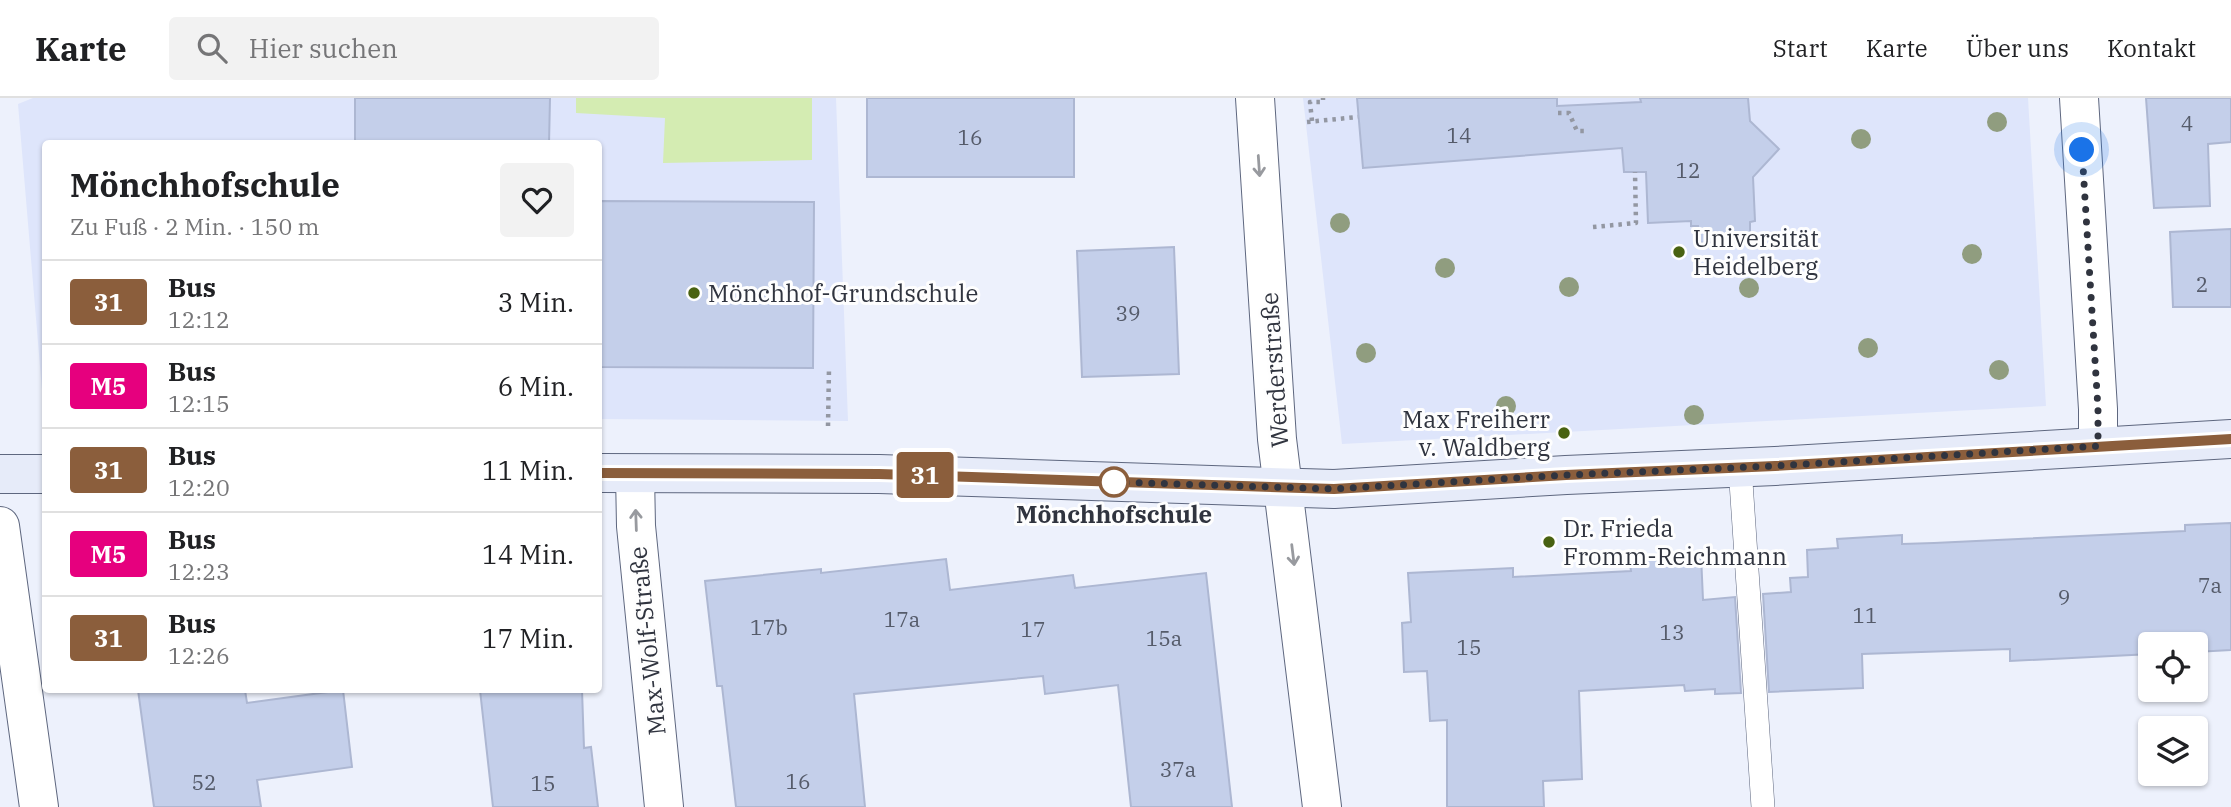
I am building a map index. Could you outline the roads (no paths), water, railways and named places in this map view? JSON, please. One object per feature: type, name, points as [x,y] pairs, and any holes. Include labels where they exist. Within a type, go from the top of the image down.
[{"type":"street","name":"Werderstraße","points":[[1255,98],[1278,439],[1322,807]]},
{"type":"street","points":[[2079,98],[2098,446]]},
{"type":"street","points":[[617,474],[879,474],[1334,489],[2231,439]]},
{"type":"street","points":[[0,474],[42,474]]},
{"type":"street","name":"Max-Wolf-Straße","points":[[617,474],[636,526],[664,807]]},
{"type":"street","points":[[0,528],[39,807]]},
{"type":"lane","points":[[1740,467],[1763,807]]},
{"type":"place","name":"Universität Heidelberg","points":[[1679,252]]},
{"type":"place","name":"Mönchhof-Grundschule","points":[[694,293]]},
{"type":"place","name":"Max Freiherr v. Waldberg","points":[[1564,433]]},
{"type":"place","name":"Mönchhofschule","points":[[1114,482]]},
{"type":"place","name":"Dr. Frieda Fromm-Reichmann","points":[[1549,542]]}]
